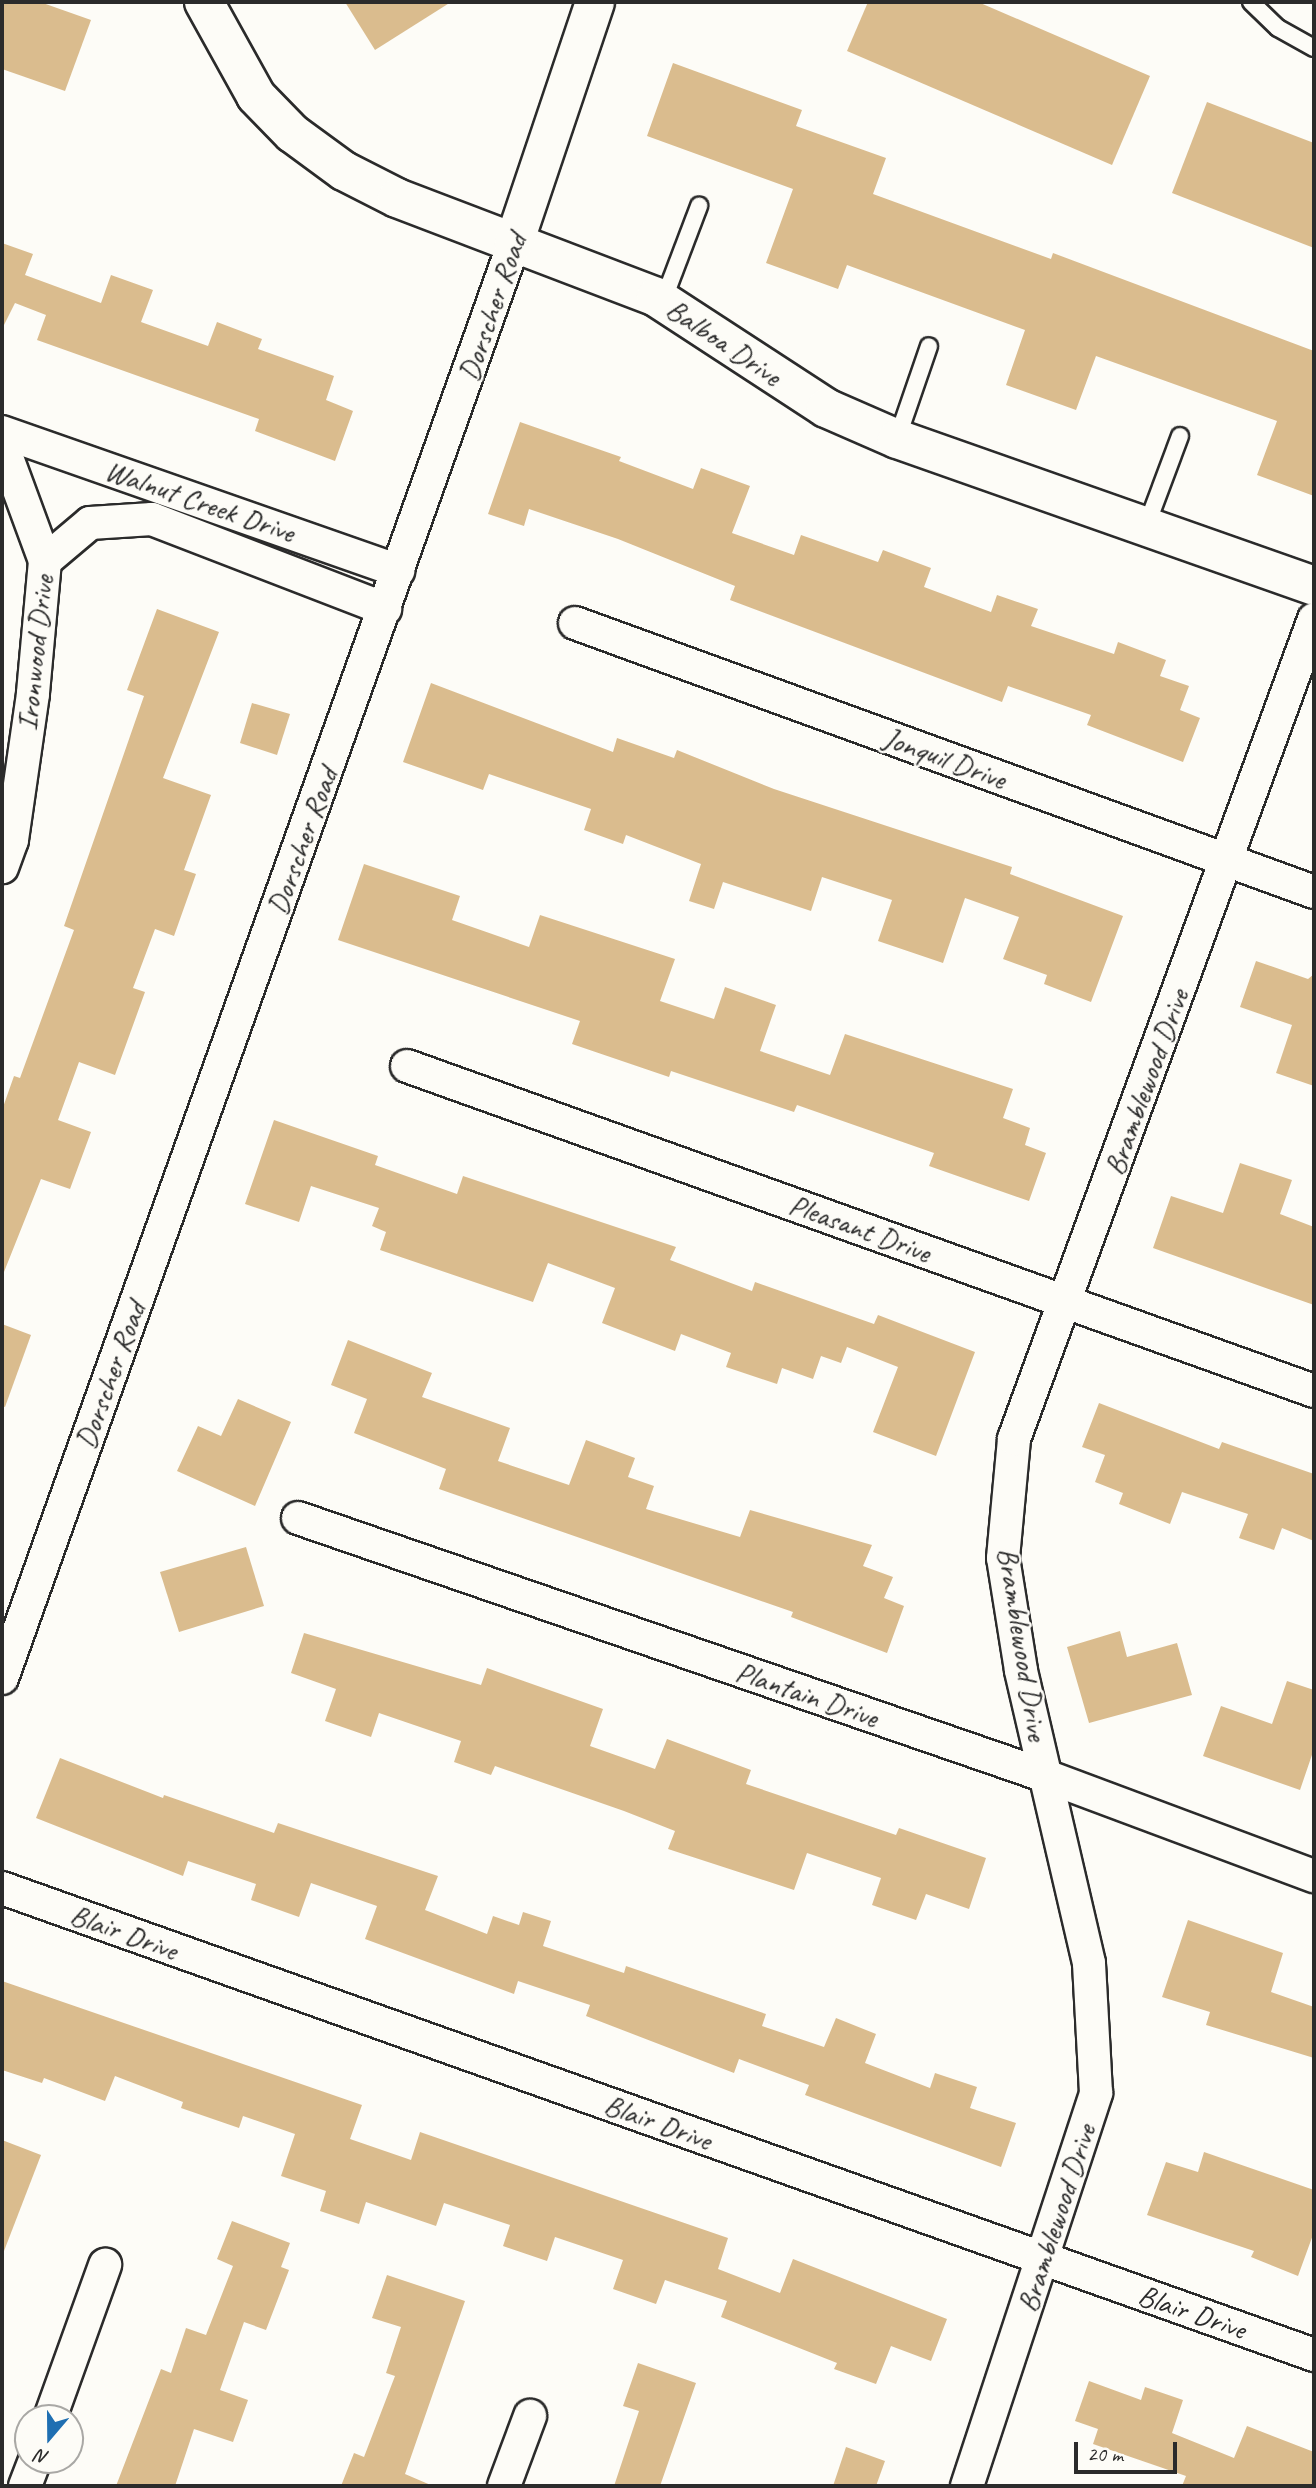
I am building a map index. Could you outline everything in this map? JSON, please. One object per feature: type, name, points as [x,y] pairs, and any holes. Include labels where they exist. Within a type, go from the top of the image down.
[{"type":"street","name":"Balboa Drive","points":[[204,2],[256,96],[292,133],[344,171],[397,198],[663,301],[795,389],[897,439],[1314,586]]},
{"type":"street","name":"Dorscher Road","points":[[2,1678],[398,571],[596,2]]},
{"type":"street","name":"Walnut Creek Drive","points":[[2,432],[398,571]]},
{"type":"street","name":"Ironwood Drive","points":[[2,444],[45,561],[28,732],[12,840],[2,867]]},
{"type":"street","name":"Walnut Creek Drive","points":[[45,561],[90,523],[152,519],[384,609]]},
{"type":"street","name":"Bramblewood Drive","points":[[967,2486],[1045,2260],[1096,2093],[1089,1963],[1021,1670],[1003,1558],[1014,1439],[1067,1302],[1314,619]]},
{"type":"street","name":"Jonquil Drive","points":[[575,623],[1314,892]]},
{"type":"street","name":"Pleasant Drive","points":[[407,1066],[1314,1391]]},
{"type":"street","name":"Plantain Drive","points":[[298,1518],[1046,1776],[1314,1876]]},
{"type":"street","name":"Blair Drive","points":[[2,1888],[1314,2355]]},
{"type":"street","points":[[55,2404],[105,2265]]},
{"type":"street","points":[[504,2486],[530,2416]]},
{"type":"lane","points":[[1251,2],[1278,28],[1314,48]]},
{"type":"lane","points":[[663,301],[699,206]]},
{"type":"lane","points":[[897,439],[929,346]]},
{"type":"lane","points":[[1146,527],[1180,436]]},
{"type":"building","points":[[2,2],[40,2],[91,20],[65,91],[2,69]]},
{"type":"building","points":[[345,2],[451,2],[375,50]]},
{"type":"building","points":[[868,2],[978,2],[1150,76],[1112,165],[847,51]]},
{"type":"building","points":[[673,63],[802,110],[796,126],[886,158],[873,194],[1051,259],[1053,253],[1314,351],[1314,496],[1257,475],[1277,421],[1096,356],[1076,410],[1006,385],[1025,330],[847,265],[838,289],[766,263],[793,189],[647,136]]},
{"type":"building","points":[[1207,102],[1314,143],[1314,248],[1172,193]]},
{"type":"building","points":[[2,243],[33,254],[25,275],[101,303],[111,275],[153,290],[141,322],[208,346],[217,322],[262,339],[258,349],[334,376],[326,400],[353,411],[335,461],[255,431],[259,419],[37,340],[46,315],[15,303],[2,329]]},
{"type":"building","points":[[520,422],[621,457],[619,461],[693,489],[701,468],[750,486],[732,533],[794,555],[801,535],[878,562],[883,550],[931,568],[924,587],[991,612],[997,595],[1038,609],[1031,626],[1114,654],[1118,642],[1166,660],[1160,676],[1189,686],[1180,710],[1200,718],[1183,762],[1087,725],[1091,715],[1008,686],[1002,702],[730,600],[735,586],[618,539],[529,509],[524,526],[488,514]]},
{"type":"building","points":[[157,609],[219,632],[163,778],[211,795],[184,870],[196,874],[174,936],[155,929],[133,988],[145,992],[115,1075],[79,1062],[58,1120],[91,1132],[70,1189],[41,1179],[2,1277],[2,1110],[14,1076],[20,1078],[74,930],[64,926],[144,696],[127,690]]},
{"type":"building","points":[[431,683],[613,752],[617,738],[674,758],[677,750],[774,789],[1012,867],[1010,874],[1123,916],[1091,1002],[1044,984],[1047,975],[1003,959],[1019,917],[965,898],[943,963],[878,941],[892,900],[822,877],[811,911],[723,882],[714,909],[689,901],[701,864],[626,835],[623,844],[584,830],[591,809],[489,774],[483,790],[403,762]]},
{"type":"building","points":[[252,703],[290,714],[277,755],[240,743]]},
{"type":"building","points":[[364,864],[460,896],[452,920],[529,947],[540,915],[675,959],[660,1001],[714,1019],[725,987],[776,1005],[760,1051],[830,1075],[845,1034],[1013,1089],[1003,1118],[1030,1128],[1025,1145],[1046,1153],[1029,1201],[929,1166],[934,1153],[797,1105],[794,1112],[671,1071],[669,1077],[572,1044],[580,1021],[338,940]]},
{"type":"building","points":[[1256,961],[1308,979],[1314,974],[1314,1086],[1276,1073],[1292,1025],[1240,1007]]},
{"type":"building","points":[[274,1120],[378,1156],[375,1165],[457,1194],[463,1176],[676,1247],[670,1260],[752,1291],[755,1282],[874,1324],[878,1315],[975,1352],[936,1456],[873,1432],[898,1367],[847,1347],[841,1363],[821,1356],[813,1379],[782,1368],[777,1384],[726,1367],[731,1353],[681,1334],[675,1351],[602,1323],[615,1288],[548,1263],[533,1302],[380,1250],[386,1232],[372,1226],[379,1208],[311,1186],[299,1222],[245,1204]]},
{"type":"building","points":[[1240,1163],[1292,1180],[1280,1214],[1314,1227],[1314,1305],[1153,1248],[1171,1196],[1223,1213]]},
{"type":"building","points":[[2,1324],[31,1335],[5,1407],[2,1406]]},
{"type":"building","points":[[348,1340],[432,1373],[422,1397],[510,1428],[498,1461],[569,1485],[586,1440],[635,1458],[628,1477],[654,1486],[646,1509],[740,1537],[750,1510],[872,1545],[863,1566],[893,1577],[884,1598],[904,1606],[887,1653],[791,1617],[793,1612],[439,1489],[446,1469],[354,1433],[367,1399],[331,1385]]},
{"type":"building","points":[[238,1399],[291,1422],[255,1506],[177,1471],[198,1426],[221,1436]]},
{"type":"building","points":[[1099,1403],[1219,1449],[1222,1442],[1314,1474],[1314,1541],[1282,1528],[1274,1550],[1239,1538],[1248,1514],[1182,1492],[1170,1524],[1119,1504],[1123,1493],[1095,1482],[1105,1455],[1082,1447]]},
{"type":"building","points":[[246,1547],[264,1606],[179,1632],[160,1572]]},
{"type":"building","points":[[1120,1631],[1127,1657],[1177,1643],[1192,1695],[1089,1723],[1067,1647]]},
{"type":"building","points":[[304,1633],[481,1685],[487,1668],[603,1709],[590,1746],[655,1769],[667,1739],[751,1770],[746,1784],[896,1835],[899,1828],[986,1858],[969,1909],[926,1894],[916,1920],[872,1905],[881,1878],[807,1853],[794,1890],[668,1849],[675,1831],[624,1811],[495,1766],[491,1775],[454,1762],[461,1741],[379,1713],[371,1737],[325,1721],[336,1689],[291,1673]]},
{"type":"building","points":[[1287,1681],[1314,1690],[1314,1749],[1300,1790],[1203,1756],[1221,1706],[1272,1724]]},
{"type":"building","points":[[60,1758],[163,1798],[164,1795],[274,1833],[278,1823],[438,1876],[425,1910],[487,1934],[493,1916],[519,1925],[523,1912],[551,1921],[543,1946],[624,1973],[626,1966],[766,2014],[762,2026],[824,2047],[836,2018],[876,2034],[865,2063],[930,2088],[935,2073],[977,2087],[970,2108],[1016,2123],[1001,2167],[805,2095],[809,2085],[739,2059],[734,2073],[586,2016],[590,2005],[518,1981],[514,1994],[365,1939],[377,1906],[311,1883],[299,1917],[251,1900],[256,1884],[188,1861],[183,1876],[36,1818]]},
{"type":"building","points":[[1188,1920],[1283,1953],[1271,1992],[1314,2007],[1314,2058],[1206,2025],[1210,2012],[1162,1997]]},
{"type":"building","points":[[2,1981],[362,2105],[350,2139],[411,2160],[420,2132],[728,2238],[718,2269],[780,2293],[793,2259],[947,2319],[931,2361],[891,2346],[876,2384],[834,2369],[837,2363],[721,2317],[727,2301],[665,2280],[656,2304],[613,2289],[623,2260],[555,2237],[547,2261],[503,2246],[510,2225],[444,2203],[436,2226],[366,2202],[359,2224],[320,2211],[326,2191],[281,2176],[295,2134],[243,2116],[239,2128],[181,2108],[183,2102],[115,2076],[105,2101],[44,2078],[42,2083],[2,2070]]},
{"type":"building","points":[[2,2140],[41,2155],[4,2251],[2,2251]]},
{"type":"building","points":[[1204,2152],[1314,2190],[1314,2232],[1298,2276],[1251,2257],[1254,2251],[1147,2215],[1166,2162],[1198,2172]]},
{"type":"building","points":[[232,2221],[290,2243],[281,2267],[289,2270],[266,2330],[244,2322],[220,2390],[248,2400],[233,2442],[194,2429],[175,2486],[116,2486],[161,2369],[171,2373],[186,2328],[206,2335],[233,2266],[217,2259]]},
{"type":"building","points":[[387,2275],[465,2301],[405,2474],[433,2486],[341,2486],[354,2453],[364,2457],[395,2376],[386,2373],[401,2327],[372,2318]]},
{"type":"building","points":[[638,2363],[696,2383],[660,2486],[614,2486],[639,2411],[623,2406]]},
{"type":"building","points":[[1089,2381],[1141,2400],[1145,2387],[1183,2400],[1172,2433],[1234,2458],[1247,2426],[1314,2452],[1314,2486],[1182,2486],[1186,2476],[1093,2444],[1098,2429],[1075,2421]]},
{"type":"building","points":[[846,2447],[885,2461],[876,2486],[833,2486]]}]
